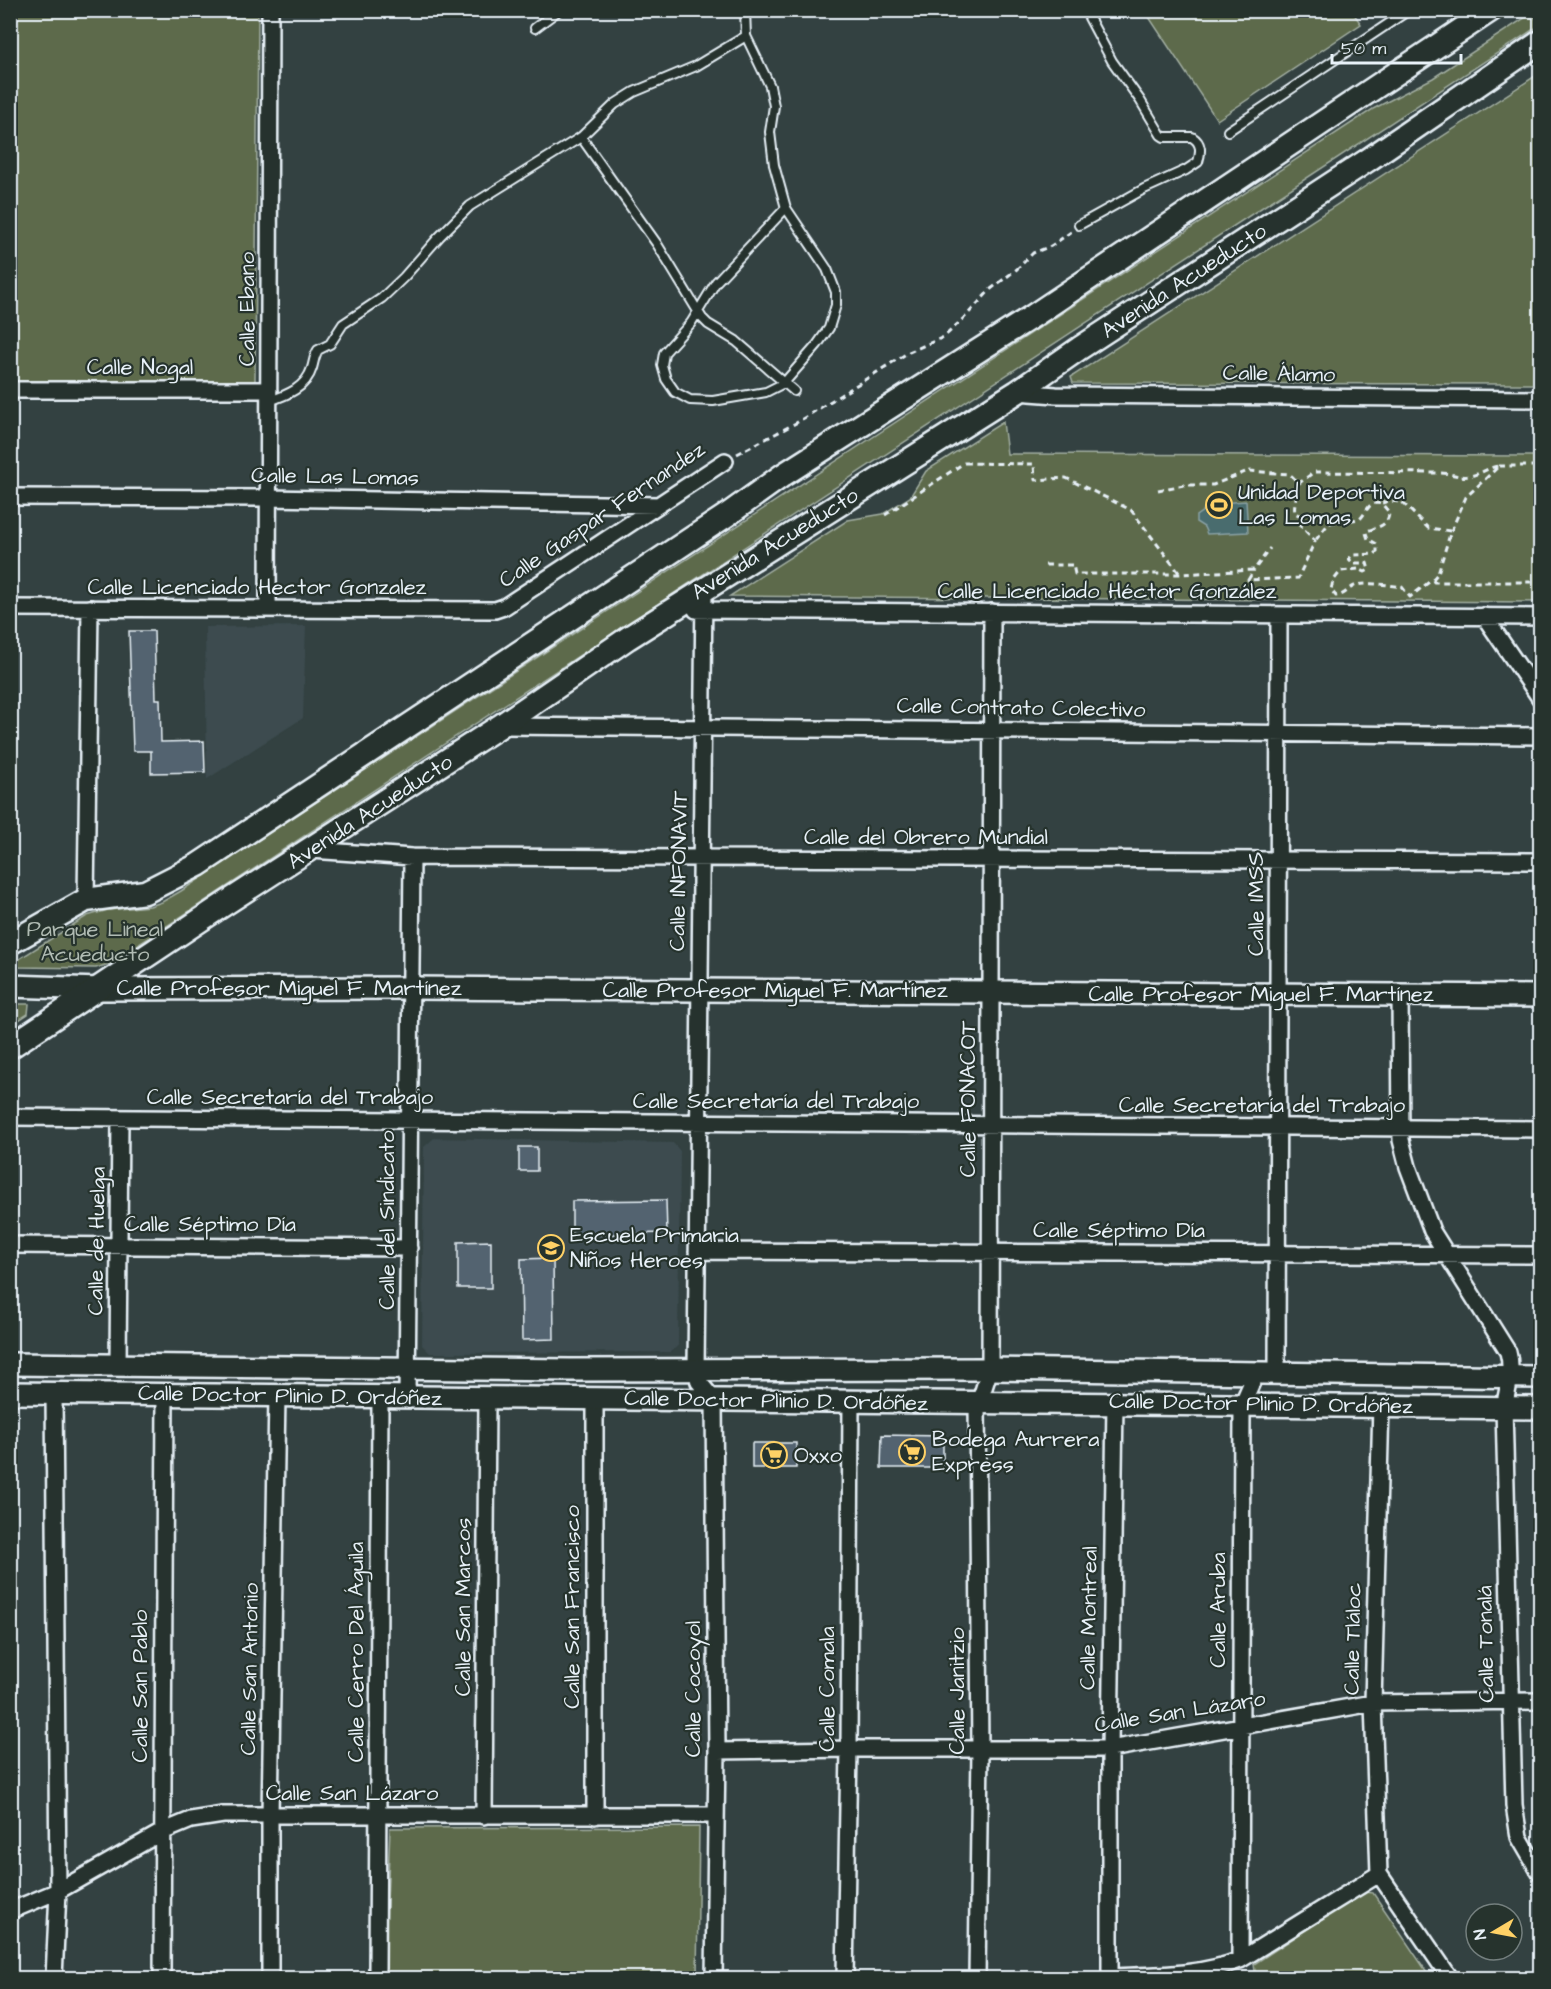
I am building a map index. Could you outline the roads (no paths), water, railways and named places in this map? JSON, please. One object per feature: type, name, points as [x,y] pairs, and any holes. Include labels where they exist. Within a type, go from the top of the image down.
[{"type":"main road","points":[[10,944],[86,900],[145,892],[198,865],[730,513],[783,475],[1033,316],[1491,10]]},
{"type":"main road","name":"Avenida Acueducto","points":[[10,1047],[500,726],[585,666],[672,610],[704,600],[1080,348],[1359,166],[1540,42]]},
{"type":"street","name":"Calle Ebano","points":[[268,608],[270,10]]},
{"type":"street","name":"Calle Nogal","points":[[10,390],[269,396]]},
{"type":"street","name":"Calle Álamo","points":[[1017,392],[1056,395],[1540,399]]},
{"type":"street","name":"Calle Gaspar Fernandez","points":[[504,607],[725,461]]},
{"type":"street","name":"Calle Las Lomas","points":[[10,497],[268,498],[658,505]]},
{"type":"street","name":"Calle Licenciado Héctor González","points":[[704,600],[992,612],[1540,617]]},
{"type":"street","name":"Calle INFONAVIT","points":[[696,1369],[704,600]]},
{"type":"street","name":"Calle Licenciado Hector Gonzalez","points":[[10,608],[488,611],[504,607]]},
{"type":"street","points":[[86,900],[90,608]]},
{"type":"street","name":"Calle FONACOT","points":[[990,1370],[992,612]]},
{"type":"street","name":"Calle IMSS","points":[[1277,1374],[1279,615]]},
{"type":"street","points":[[1484,616],[1540,698]]},
{"type":"street","name":"Calle Contrato Colectivo","points":[[500,726],[1540,736]]},
{"type":"street","name":"Calle del Obrero Mundial","points":[[311,850],[412,857],[1540,861]]},
{"type":"street","name":"Calle del Sindicato","points":[[407,1397],[412,857]]},
{"type":"street","name":"Calle Profesor Miguel F. Martínez","points":[[10,986],[1540,996]]},
{"type":"street","points":[[1400,994],[1401,1128],[1408,1167],[1432,1231],[1508,1352],[1510,1377]]},
{"type":"street","name":"Calle Secretaría del Trabajo","points":[[10,1118],[1540,1129]]},
{"type":"street","name":"Calle de Huelga","points":[[118,1365],[120,1118]]},
{"type":"street","name":"Calle Séptimo Día","points":[[10,1245],[409,1248]]},
{"type":"street","name":"Calle Séptimo Día","points":[[697,1251],[1540,1255]]},
{"type":"street","name":"Calle Doctor Plinio D. Ordóñez","points":[[10,1364],[570,1370],[990,1370],[1540,1377]]},
{"type":"street","points":[[696,1369],[699,1383],[714,1400]]},
{"type":"street","points":[[570,1370],[570,1399]]},
{"type":"street","points":[[977,1403],[990,1370]]},
{"type":"street","points":[[1242,1406],[1256,1373]]},
{"type":"street","name":"Calle Tonalá","points":[[1510,1377],[1504,1407],[1514,1805],[1520,1837],[1540,1873]]},
{"type":"street","name":"Calle Doctor Plinio D. Ordóñez","points":[[10,1393],[1540,1408]]},
{"type":"street","points":[[54,1393],[58,1891],[54,1978]]},
{"type":"street","name":"Calle San Pablo","points":[[162,1978],[165,1394]]},
{"type":"street","name":"Calle San Antonio","points":[[270,1978],[270,1815],[277,1396]]},
{"type":"street","name":"Calle Cerro Del Águila","points":[[377,1978],[380,1397]]},
{"type":"street","name":"Calle San Marcos","points":[[484,1816],[487,1399]]},
{"type":"street","name":"Calle San Francisco","points":[[595,1399],[595,1816]]},
{"type":"street","name":"Calle Cocoyol","points":[[714,1400],[717,1751],[714,1978]]},
{"type":"street","name":"Calle Comala","points":[[845,1978],[851,1401]]},
{"type":"street","name":"Calle Janitzio","points":[[977,1403],[980,1749],[977,1978]]},
{"type":"street","name":"Calle Montreal","points":[[1110,1978],[1110,1749],[1115,1403]]},
{"type":"street","name":"Calle Aruba","points":[[1240,1960],[1242,1406]]},
{"type":"street","name":"Calle Tláloc","points":[[1379,1875],[1374,1703],[1381,1406]]},
{"type":"street","name":"Calle San Lázaro","points":[[717,1751],[1110,1749],[1374,1703],[1540,1701]]},
{"type":"street","name":"Calle San Lázaro","points":[[10,1911],[58,1891],[162,1832],[191,1820],[222,1815],[716,1815]]},
{"type":"street","points":[[1110,1978],[1220,1968],[1240,1960],[1379,1875],[1450,1978]]},
{"type":"lane","points":[[535,28],[559,10]]},
{"type":"lane","points":[[745,10],[746,36],[770,86],[774,106],[770,132],[774,165],[786,208],[827,269],[833,282],[836,299],[834,317],[818,345],[784,382],[766,392],[713,401],[690,400],[675,392],[666,379],[663,353],[691,323],[716,282],[786,208]]},
{"type":"lane","points":[[1079,225],[1198,162],[1200,149],[1199,143],[1192,137],[1164,137],[1161,135],[1140,100],[1112,61],[1086,10]]},
{"type":"lane","points":[[1228,130],[1409,10]]},
{"type":"lane","points":[[269,396],[297,389],[306,382],[318,350],[330,344],[343,324],[382,298],[470,206],[581,137],[615,104],[634,92],[696,66],[746,36]]},
{"type":"lane","points":[[581,137],[657,244],[698,312],[708,324],[735,341],[794,392]]},
{"type":"water","points":[[1246,501],[1248,532],[1207,534],[1204,527],[1196,522],[1196,516],[1203,511],[1206,504]]},
{"type":"place","name":"Unidad Deportiva Las Lomas","points":[[1219,505]]},
{"type":"place","name":"Escuela Primaria Niños Heroes","points":[[551,1248]]},
{"type":"place","name":"Bodega Aurrera Express","points":[[912,1452]]},
{"type":"place","name":"Oxxo","points":[[774,1455]]},
{"type":"park label","name":"Parque Lineal Acueducto","points":[[95,942]]}]
